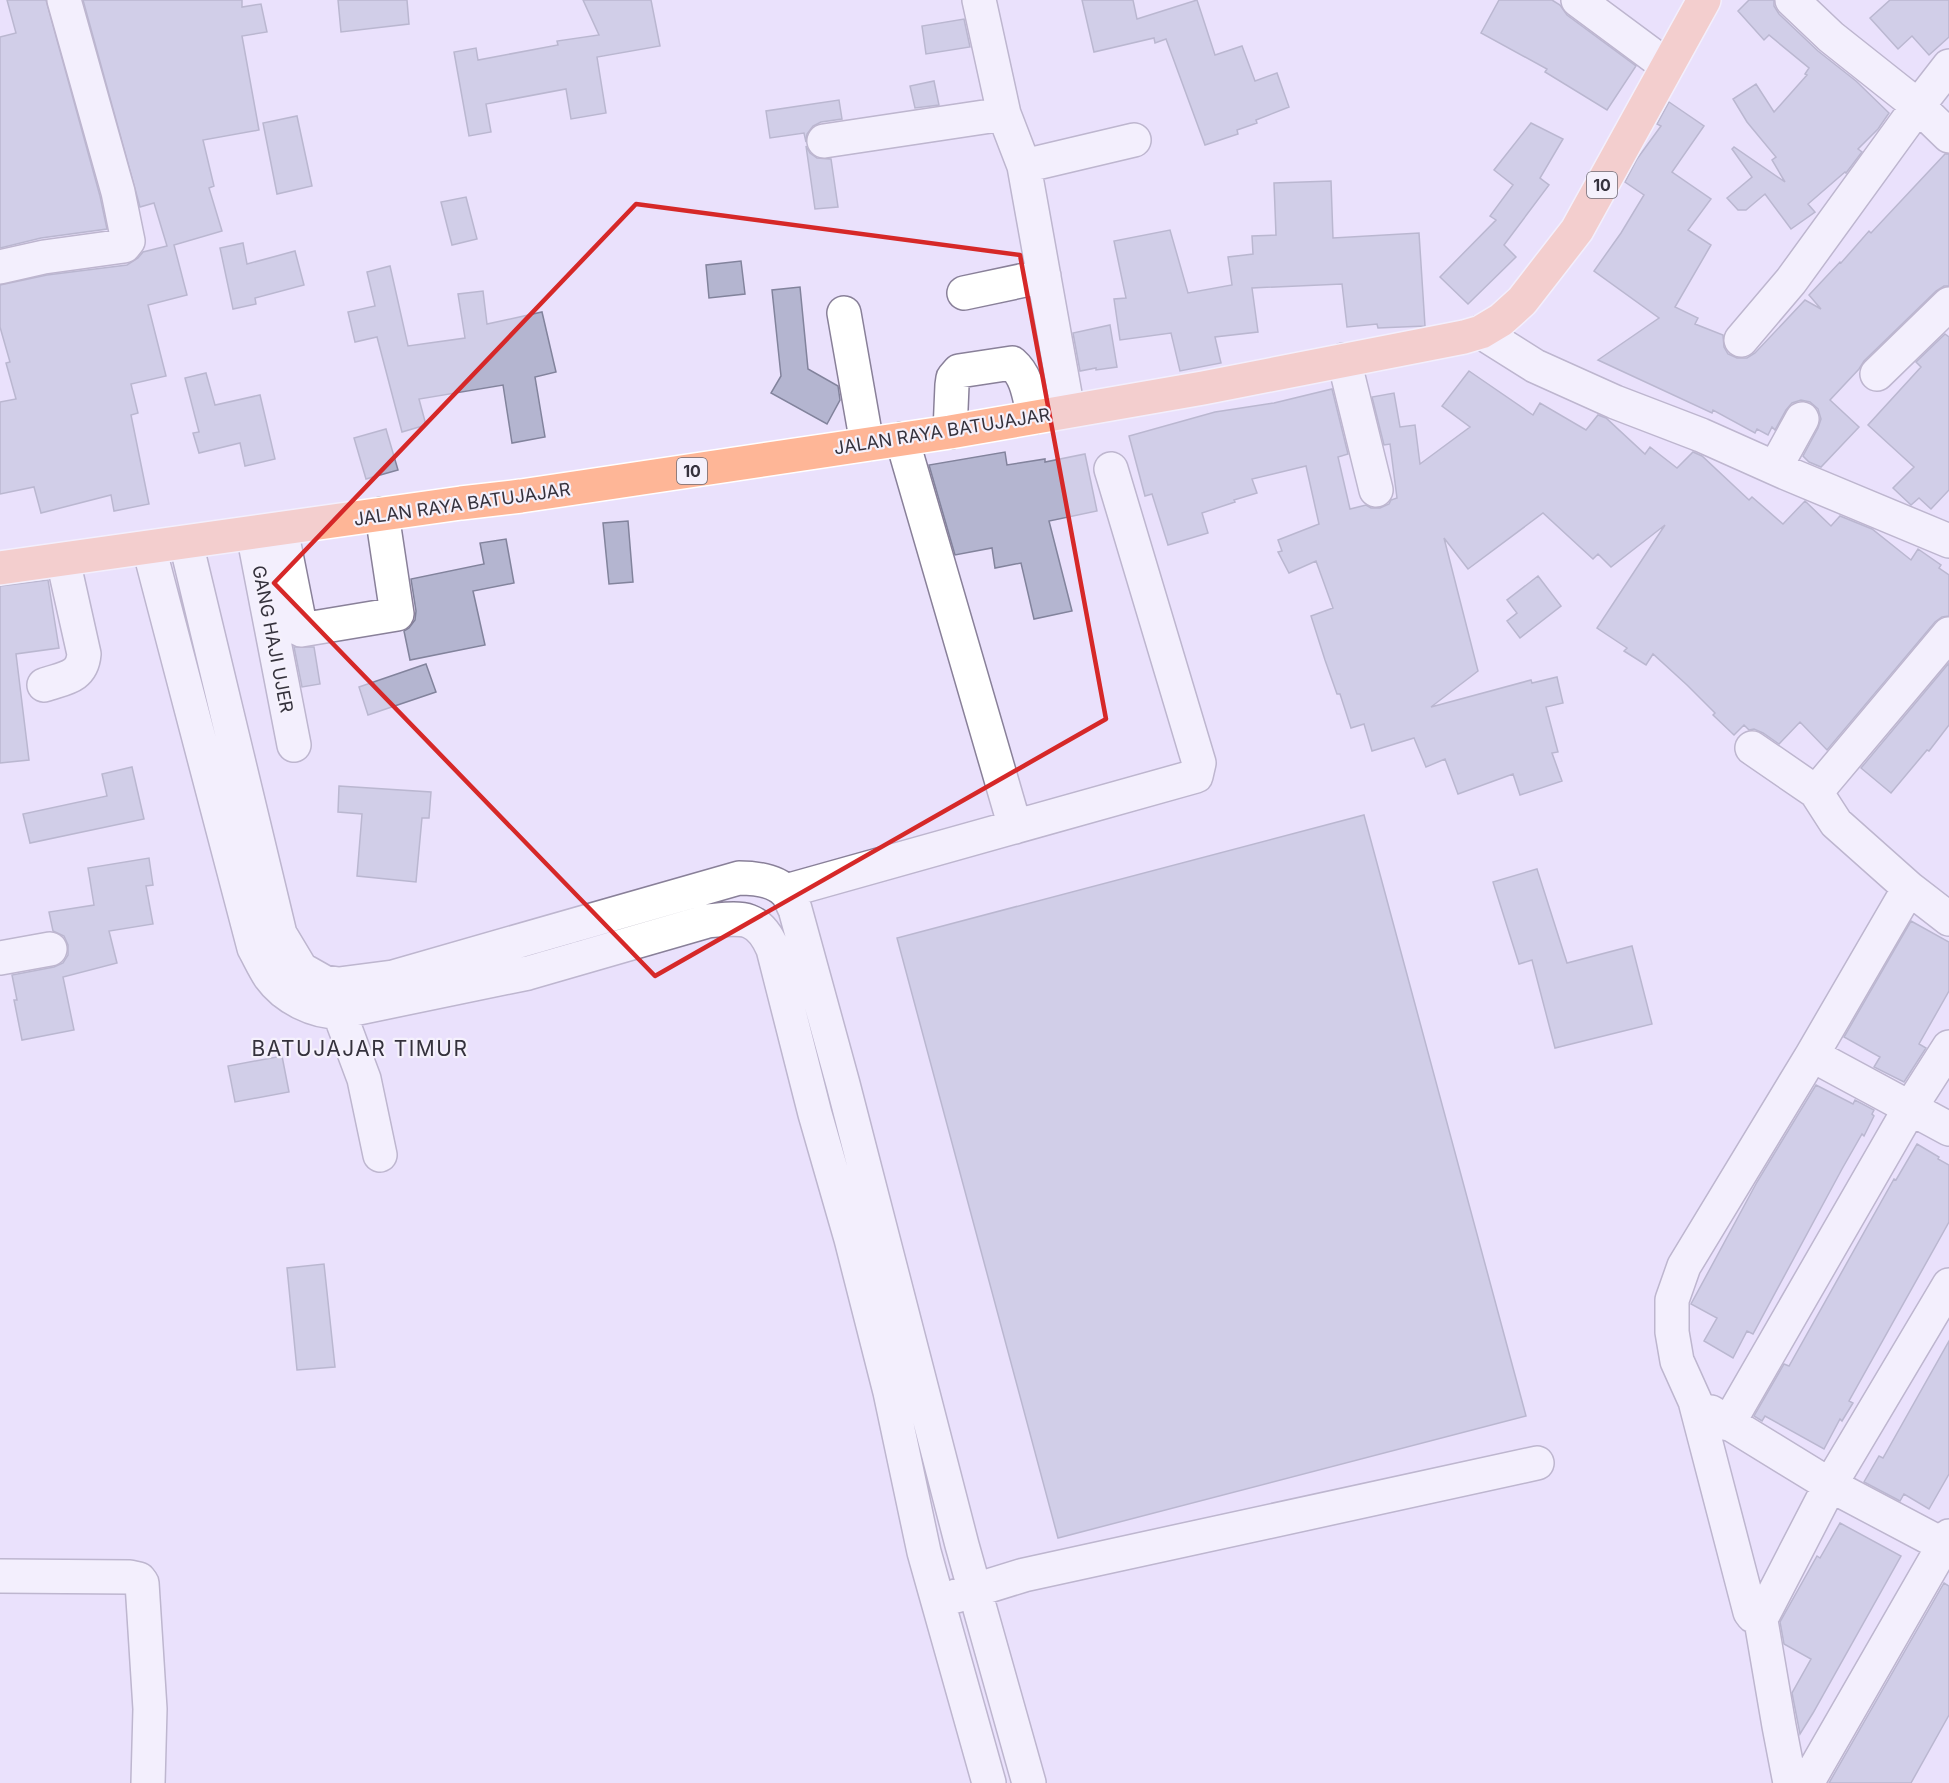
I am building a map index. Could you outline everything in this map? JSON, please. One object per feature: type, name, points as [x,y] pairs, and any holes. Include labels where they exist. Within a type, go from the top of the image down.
[{"type":"highway","name":"JALAN RAYA BATUJAJAR","points":[[0,568],[532,495],[950,432],[1203,388],[1472,334],[1501,320],[1522,301],[1577,230],[1704,0]]},
{"type":"street","points":[[0,267],[44,257],[124,246],[128,238],[118,192],[64,0]]},
{"type":"street","points":[[979,0],[1004,114],[1024,166],[1068,411]]},
{"type":"street","points":[[1578,0],[1667,66]]},
{"type":"street","points":[[1792,0],[1832,37],[1918,106],[1949,136]]},
{"type":"street","points":[[1741,340],[1791,281],[1949,66]]},
{"type":"street","points":[[825,141],[1004,114]]},
{"type":"street","points":[[1024,166],[1134,140]]},
{"type":"street","points":[[964,293],[1044,276]]},
{"type":"street","points":[[1877,374],[1949,304]]},
{"type":"street","points":[[844,314],[867,444]]},
{"type":"street","points":[[1472,334],[1535,366],[1615,402],[1701,435],[1949,541]]},
{"type":"street","points":[[1344,360],[1376,490]]},
{"type":"street","points":[[950,432],[953,378],[959,371],[1012,363],[1022,371],[1034,417]]},
{"type":"street","points":[[1775,468],[1802,419]]},
{"type":"street","points":[[902,439],[1015,827]]},
{"type":"street","points":[[786,891],[1196,776],[1199,763],[1111,469]]},
{"type":"street","points":[[267,531],[301,630],[397,614],[382,514]]},
{"type":"street","name":"GANG HAJI UJER","points":[[267,531],[294,745]]},
{"type":"street","points":[[186,543],[280,934],[301,969],[324,982],[339,984],[393,977],[739,878],[754,878],[772,883],[786,891],[795,909],[840,1073],[962,1545],[1029,1783]]},
{"type":"street","points":[[149,548],[254,948],[271,979],[294,999],[326,1012],[339,1012],[528,973],[708,921],[737,918],[753,923],[766,932],[773,949],[815,1114],[854,1250],[890,1392],[924,1552],[989,1783]]},
{"type":"street","points":[[44,686],[76,674],[83,662],[84,654],[63,560]]},
{"type":"street","points":[[1816,792],[1949,634]]},
{"type":"street","points":[[1752,748],[1816,792],[1836,823],[1909,888],[1949,919]]},
{"type":"street","points":[[1909,888],[1812,1055],[1684,1266],[1672,1300],[1672,1332],[1677,1361],[1695,1401],[1750,1612],[1753,1616],[1764,1612],[1830,1485],[1949,1285]]},
{"type":"street","points":[[0,958],[50,949]]},
{"type":"street","points":[[324,982],[339,1012],[364,1079],[380,1155]]},
{"type":"street","points":[[1728,1424],[1910,1108],[1949,1047]]},
{"type":"street","points":[[1812,1055],[1949,1129]]},
{"type":"street","points":[[1695,1401],[1728,1424],[1830,1485],[1947,1543],[1807,1783]]},
{"type":"street","points":[[938,1602],[1024,1575],[1537,1463]]},
{"type":"street","points":[[0,1576],[130,1577],[142,1583],[150,1709],[148,1783]]},
{"type":"street","points":[[1760,1615],[1790,1783]]},
{"type":"highlighted area","points":[[636,204],[1020,255],[1106,719],[655,976],[274,583]]},
{"type":"building","points":[[7,0],[46,0],[107,229],[41,238],[0,248],[0,37],[16,33]]},
{"type":"building","points":[[83,0],[242,0],[242,7],[261,4],[267,32],[242,36],[259,130],[203,140],[214,186],[209,188],[222,231],[174,245],[187,295],[148,305],[166,376],[131,384],[138,413],[131,415],[149,504],[114,511],[111,495],[41,513],[34,487],[0,494],[0,402],[16,399],[6,363],[10,362],[0,327],[0,285],[47,275],[127,265],[143,252],[167,246],[154,203],[140,207]]},
{"type":"building","points":[[338,0],[407,0],[409,24],[341,32]]},
{"type":"building","points":[[583,0],[651,0],[660,46],[597,57],[606,113],[571,119],[566,89],[486,104],[491,132],[469,136],[454,52],[476,48],[478,60],[558,45],[557,41],[599,35]]},
{"type":"building","points":[[1082,0],[1133,0],[1137,19],[1197,0],[1215,55],[1242,46],[1255,81],[1277,73],[1289,107],[1237,130],[1238,134],[1205,145],[1166,39],[1155,43],[1154,38],[1094,52]]},
{"type":"building","points":[[1499,0],[1552,0],[1560,5],[1567,15],[1636,66],[1607,110],[1545,72],[1547,69],[1481,33]]},
{"type":"building","points":[[1749,0],[1774,0],[1774,6],[1779,14],[1889,113],[1878,129],[1858,149],[1862,152],[1846,173],[1808,204],[1815,212],[1791,229],[1765,194],[1746,210],[1738,210],[1727,198],[1752,177],[1732,149],[1734,147],[1785,182],[1772,160],[1776,157],[1747,122],[1733,99],[1756,84],[1774,112],[1807,75],[1805,74],[1809,68],[1769,35],[1764,40],[1738,11]]},
{"type":"building","points":[[1890,0],[1949,0],[1949,37],[1929,55],[1912,36],[1898,49],[1870,18]]},
{"type":"building","points":[[964,19],[970,47],[926,54],[922,26]]},
{"type":"building","points":[[934,81],[939,105],[915,108],[910,86]]},
{"type":"building","points":[[839,100],[842,119],[821,122],[813,126],[807,134],[806,142],[804,133],[770,138],[766,111]]},
{"type":"building","points":[[1669,102],[1704,126],[1672,172],[1711,199],[1688,230],[1711,245],[1675,307],[1698,318],[1695,324],[1723,335],[1724,347],[1728,354],[1737,358],[1747,358],[1755,353],[1805,300],[1821,309],[1809,295],[1945,154],[1949,154],[1949,286],[1936,291],[1864,361],[1830,400],[1859,427],[1821,467],[1809,462],[1803,456],[1821,419],[1818,409],[1810,402],[1801,400],[1792,403],[1775,430],[1772,427],[1768,435],[1757,429],[1755,433],[1713,410],[1712,413],[1598,360],[1659,318],[1594,271],[1644,195],[1625,182],[1637,159],[1661,126],[1657,124]]},
{"type":"building","points":[[297,116],[312,186],[277,194],[263,123]]},
{"type":"building","points":[[1531,123],[1563,139],[1540,178],[1549,185],[1504,245],[1516,257],[1468,304],[1440,277],[1496,220],[1490,216],[1513,185],[1494,170]]},
{"type":"building","points":[[806,146],[817,158],[831,159],[838,207],[815,209]]},
{"type":"building","points":[[1331,181],[1333,238],[1419,233],[1425,326],[1378,328],[1377,324],[1347,327],[1342,284],[1252,288],[1258,332],[1215,337],[1221,363],[1180,371],[1171,333],[1120,340],[1114,299],[1126,298],[1114,241],[1170,230],[1188,293],[1232,285],[1228,257],[1253,254],[1252,236],[1276,235],[1274,183]]},
{"type":"building","points":[[466,197],[477,239],[452,245],[441,202]]},
{"type":"building","points":[[243,243],[247,264],[295,251],[304,285],[255,298],[256,304],[233,309],[220,248]]},
{"type":"building","points":[[741,261],[745,294],[709,298],[706,265]]},
{"type":"building","points":[[390,266],[408,346],[465,338],[458,294],[483,291],[487,324],[542,312],[556,372],[535,377],[545,437],[512,443],[503,385],[419,399],[426,425],[402,432],[377,337],[355,342],[348,312],[375,306],[367,272]]},
{"type":"building","points":[[800,287],[808,369],[838,386],[840,400],[827,424],[771,393],[781,376],[772,290]]},
{"type":"building","points":[[1110,325],[1117,367],[1080,371],[1073,333]]},
{"type":"building","points":[[1945,334],[1949,337],[1949,490],[1931,509],[1919,498],[1911,505],[1893,488],[1914,467],[1868,425],[1921,367],[1916,362]]},
{"type":"building","points":[[1469,371],[1533,415],[1540,403],[1586,430],[1598,415],[1606,418],[1645,454],[1650,447],[1677,468],[1693,452],[1702,456],[1749,500],[1752,497],[1783,524],[1805,501],[1831,526],[1840,516],[1872,529],[1911,560],[1918,549],[1941,565],[1939,568],[1949,575],[1949,616],[1942,617],[1935,622],[1827,750],[1800,722],[1779,744],[1763,733],[1754,729],[1749,730],[1744,725],[1734,735],[1687,685],[1653,654],[1646,665],[1624,651],[1627,648],[1597,628],[1665,525],[1611,567],[1598,554],[1593,559],[1543,513],[1468,569],[1444,538],[1478,671],[1431,707],[1531,680],[1532,683],[1557,677],[1563,703],[1546,707],[1558,752],[1552,753],[1562,781],[1520,795],[1513,774],[1458,794],[1445,759],[1426,767],[1414,738],[1372,751],[1364,724],[1351,728],[1311,616],[1333,608],[1316,561],[1289,573],[1278,552],[1282,551],[1278,540],[1319,524],[1306,466],[1252,479],[1257,493],[1202,513],[1208,533],[1168,545],[1152,494],[1145,496],[1129,436],[1215,412],[1274,403],[1332,389],[1348,454],[1338,457],[1350,509],[1366,505],[1371,508],[1380,508],[1397,498],[1390,444],[1384,445],[1372,397],[1394,393],[1400,427],[1415,425],[1420,464],[1470,427],[1442,406]]},
{"type":"building","points":[[206,373],[215,405],[260,395],[275,459],[245,466],[240,443],[199,453],[193,433],[199,432],[185,378]]},
{"type":"building","points":[[386,429],[398,470],[366,479],[354,438]]},
{"type":"building","points":[[1005,452],[1007,465],[1045,459],[1045,462],[1085,454],[1097,511],[1049,521],[1072,611],[1034,619],[1021,563],[995,568],[992,548],[955,555],[929,465]]},
{"type":"building","points":[[628,521],[633,582],[609,584],[603,523]]},
{"type":"building","points":[[506,539],[514,583],[473,591],[485,645],[410,660],[404,631],[415,620],[416,611],[411,579],[484,564],[480,543]]},
{"type":"building","points":[[1538,576],[1561,606],[1520,638],[1507,621],[1517,613],[1507,600]]},
{"type":"building","points":[[48,580],[59,648],[16,654],[29,760],[0,763],[0,586]]},
{"type":"building","points":[[294,647],[314,647],[320,684],[302,687]]},
{"type":"building","points":[[1949,663],[1949,725],[1891,793],[1861,768]]},
{"type":"building","points":[[426,664],[436,692],[368,715],[359,687]]},
{"type":"building","points":[[132,767],[144,819],[30,843],[23,814],[107,796],[102,774]]},
{"type":"building","points":[[339,786],[431,792],[429,818],[422,818],[416,882],[357,876],[362,814],[338,812]]},
{"type":"building","points":[[1364,815],[1526,1416],[1058,1538],[897,938]]},
{"type":"building","points":[[149,858],[153,885],[146,886],[153,924],[109,931],[117,963],[63,977],[74,1030],[22,1040],[14,1000],[17,1000],[12,975],[54,967],[63,963],[68,955],[68,945],[64,936],[53,931],[49,912],[94,905],[88,868]]},
{"type":"building","points":[[1537,869],[1567,963],[1632,946],[1652,1024],[1555,1048],[1532,960],[1519,964],[1493,882]]},
{"type":"building","points":[[1911,921],[1949,942],[1949,991],[1919,1044],[1926,1048],[1904,1082],[1874,1067],[1880,1057],[1844,1037]]},
{"type":"building","points":[[282,1056],[289,1092],[235,1102],[228,1066]]},
{"type":"building","points":[[1816,1085],[1853,1104],[1855,1100],[1874,1110],[1872,1114],[1874,1116],[1842,1169],[1753,1334],[1747,1331],[1733,1358],[1704,1341],[1717,1318],[1691,1304],[1757,1182]]},
{"type":"building","points":[[1917,1144],[1949,1165],[1949,1222],[1849,1401],[1853,1403],[1842,1421],[1840,1419],[1824,1449],[1765,1416],[1762,1421],[1754,1416],[1784,1364],[1789,1366],[1894,1179],[1896,1180]]},
{"type":"building","points":[[324,1264],[335,1367],[297,1370],[287,1268]]},
{"type":"building","points":[[1949,1341],[1949,1474],[1929,1509],[1904,1494],[1900,1501],[1864,1482],[1879,1456],[1883,1458]]},
{"type":"building","points":[[1840,1523],[1901,1556],[1800,1734],[1792,1693],[1811,1659],[1784,1644],[1780,1622],[1817,1556],[1820,1558]]},
{"type":"building","points":[[1944,1583],[1949,1586],[1949,1715],[1911,1783],[1829,1783]]},
{"type":"district","name":"BATUJAJAR TIMUR","points":[[360,1048]]}]
